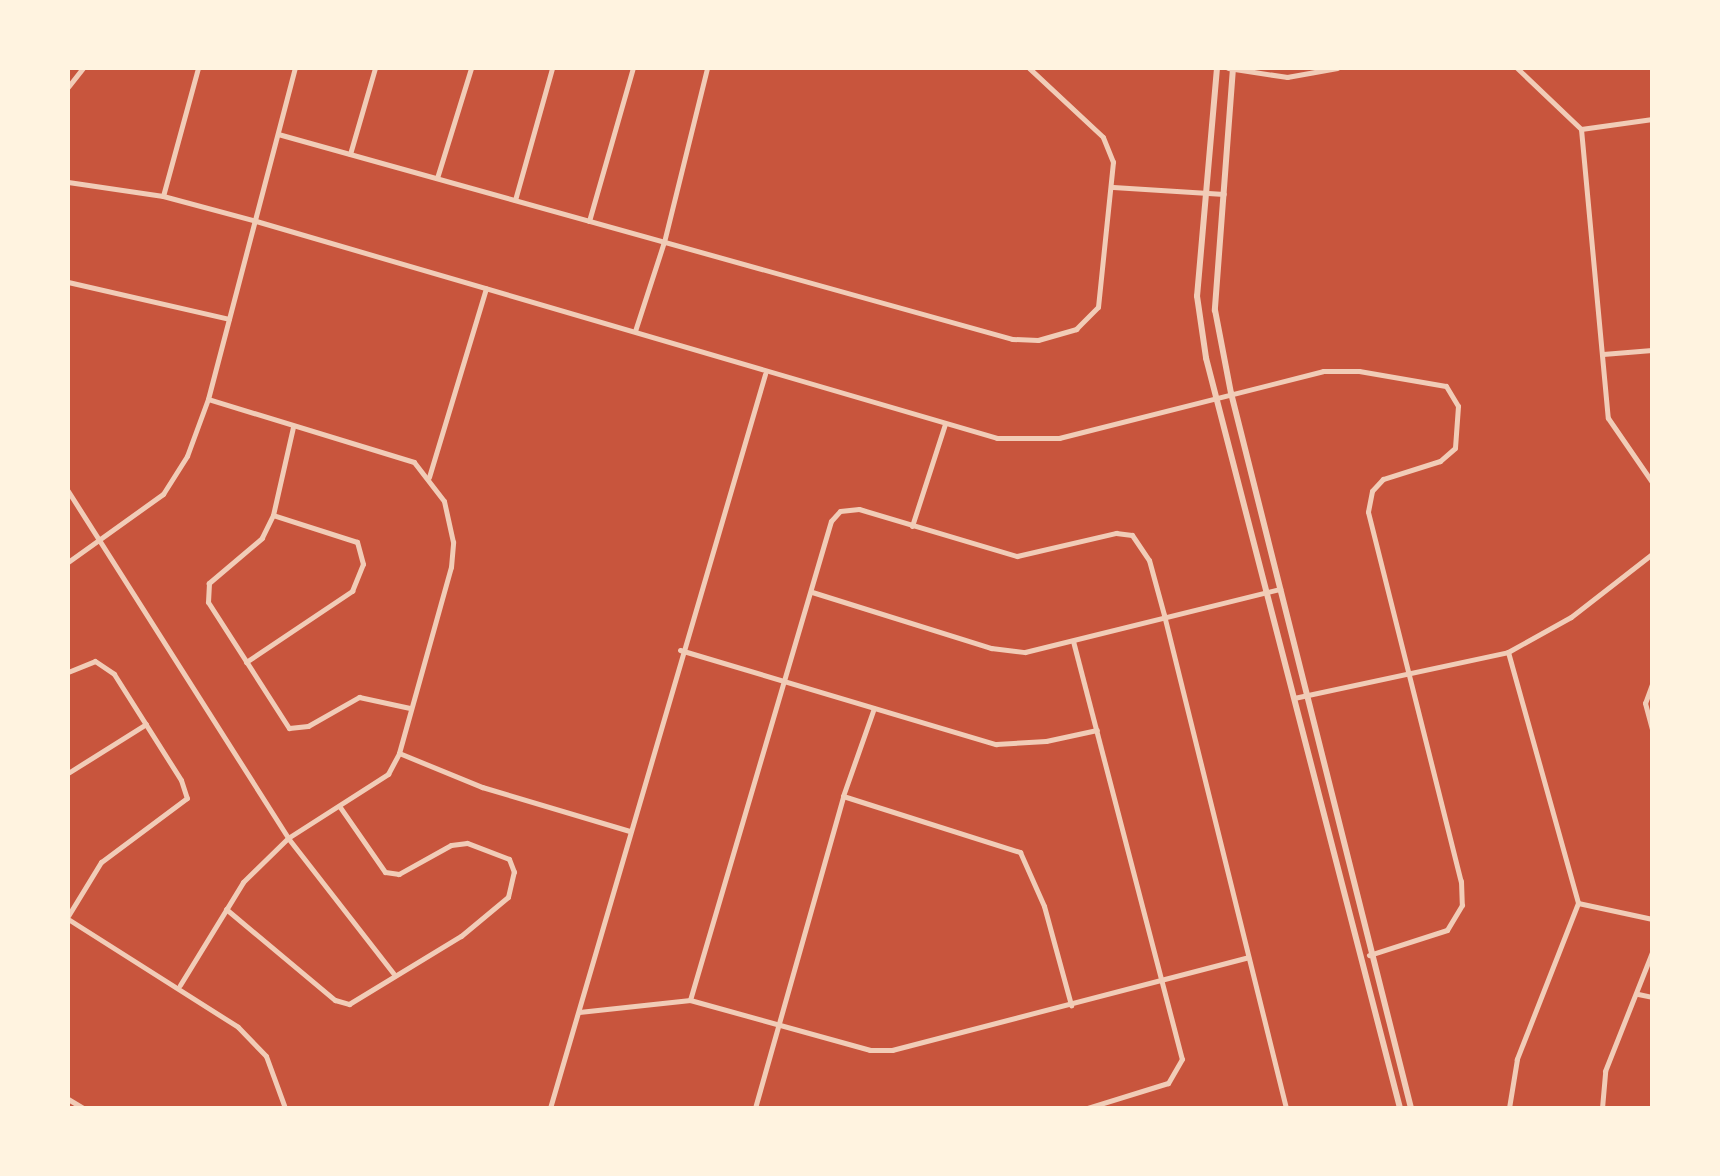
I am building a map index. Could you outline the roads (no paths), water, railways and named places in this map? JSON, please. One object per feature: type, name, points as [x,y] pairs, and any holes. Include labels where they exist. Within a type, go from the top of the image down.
[{"type":"street","points":[[68,87],[83,68]]},
{"type":"street","points":[[163,196],[198,68]]},
{"type":"street","points":[[68,562],[103,540],[163,494],[187,456],[208,399],[295,68]]},
{"type":"street","points":[[350,154],[375,68]]},
{"type":"street","points":[[437,178],[471,68]]},
{"type":"street","points":[[515,200],[552,68]]},
{"type":"street","points":[[589,221],[633,68]]},
{"type":"street","points":[[635,331],[664,242],[707,68]]},
{"type":"street","points":[[278,134],[1012,339],[1038,340],[1076,329],[1098,307],[1113,187],[1113,162],[1103,137],[1029,68]]},
{"type":"street","points":[[1217,68],[1197,296],[1215,398],[1400,1108]]},
{"type":"street","points":[[1337,68],[1287,77],[1231,69],[1215,310],[1231,393],[1369,955],[1411,1108]]},
{"type":"street","points":[[1517,68],[1581,129],[1609,424],[1652,482]]},
{"type":"street","points":[[1581,129],[1652,119]]},
{"type":"street","points":[[68,182],[163,196],[256,221],[635,331],[765,374],[997,438],[1038,441],[1323,371],[1359,371],[1446,386],[1456,396],[1455,448],[1440,461],[1390,473],[1369,501],[1461,881],[1462,905],[1447,930],[1369,955]]},
{"type":"street","points":[[1113,187],[1224,194]]},
{"type":"street","points":[[68,282],[229,319]]},
{"type":"street","points":[[429,478],[486,288]]},
{"type":"street","points":[[1603,354],[1652,350]]},
{"type":"street","points":[[550,1108],[680,650],[765,374]]},
{"type":"street","points":[[180,985],[243,882],[288,838],[388,774],[399,753],[452,555],[450,517],[429,478],[414,462],[208,399]]},
{"type":"street","points":[[912,526],[945,424]]},
{"type":"street","points":[[293,427],[273,515],[251,553],[207,588],[208,602],[289,728],[308,726],[359,697],[410,708]]},
{"type":"street","points":[[68,491],[103,540],[288,838],[395,974]]},
{"type":"street","points":[[690,1000],[831,521],[840,511],[859,509],[1017,556],[1116,533],[1132,535],[1149,560],[1164,615],[1286,1108]]},
{"type":"street","points":[[246,662],[352,591],[363,564],[357,542],[273,515]]},
{"type":"street","points":[[1294,698],[1508,652],[1571,617],[1652,554]]},
{"type":"street","points":[[812,592],[991,648],[1025,652],[1164,615],[1280,589]]},
{"type":"street","points":[[1073,641],[1182,1059],[1176,1075],[1150,1092],[1087,1108]]},
{"type":"street","points":[[680,650],[996,744],[1029,743],[1097,730]]},
{"type":"street","points":[[1508,652],[1578,903],[1517,1059],[1509,1108]]},
{"type":"street","points":[[68,672],[86,662],[105,665],[181,780],[187,798],[180,808],[101,862],[68,918],[180,985],[238,1027],[266,1056],[285,1108]]},
{"type":"street","points":[[1652,684],[1645,703],[1652,730]]},
{"type":"street","points":[[755,1108],[843,796],[874,708]]},
{"type":"street","points":[[68,773],[146,724]]},
{"type":"street","points":[[399,753],[482,787],[630,831]]},
{"type":"street","points":[[843,796],[1020,852],[1044,906],[1071,1005]]},
{"type":"street","points":[[226,909],[335,1000],[349,1004],[366,998],[395,974],[494,914],[508,897],[512,864],[506,855],[460,843],[410,870],[385,872],[340,807]]},
{"type":"street","points":[[1578,903],[1652,919]]},
{"type":"street","points":[[1602,1108],[1605,1071],[1638,994],[1652,952]]},
{"type":"street","points":[[579,1012],[690,1000],[870,1050],[892,1050],[1248,957]]},
{"type":"street","points":[[1638,994],[1652,997]]},
{"type":"street","points":[[68,1099],[83,1108]]}]
